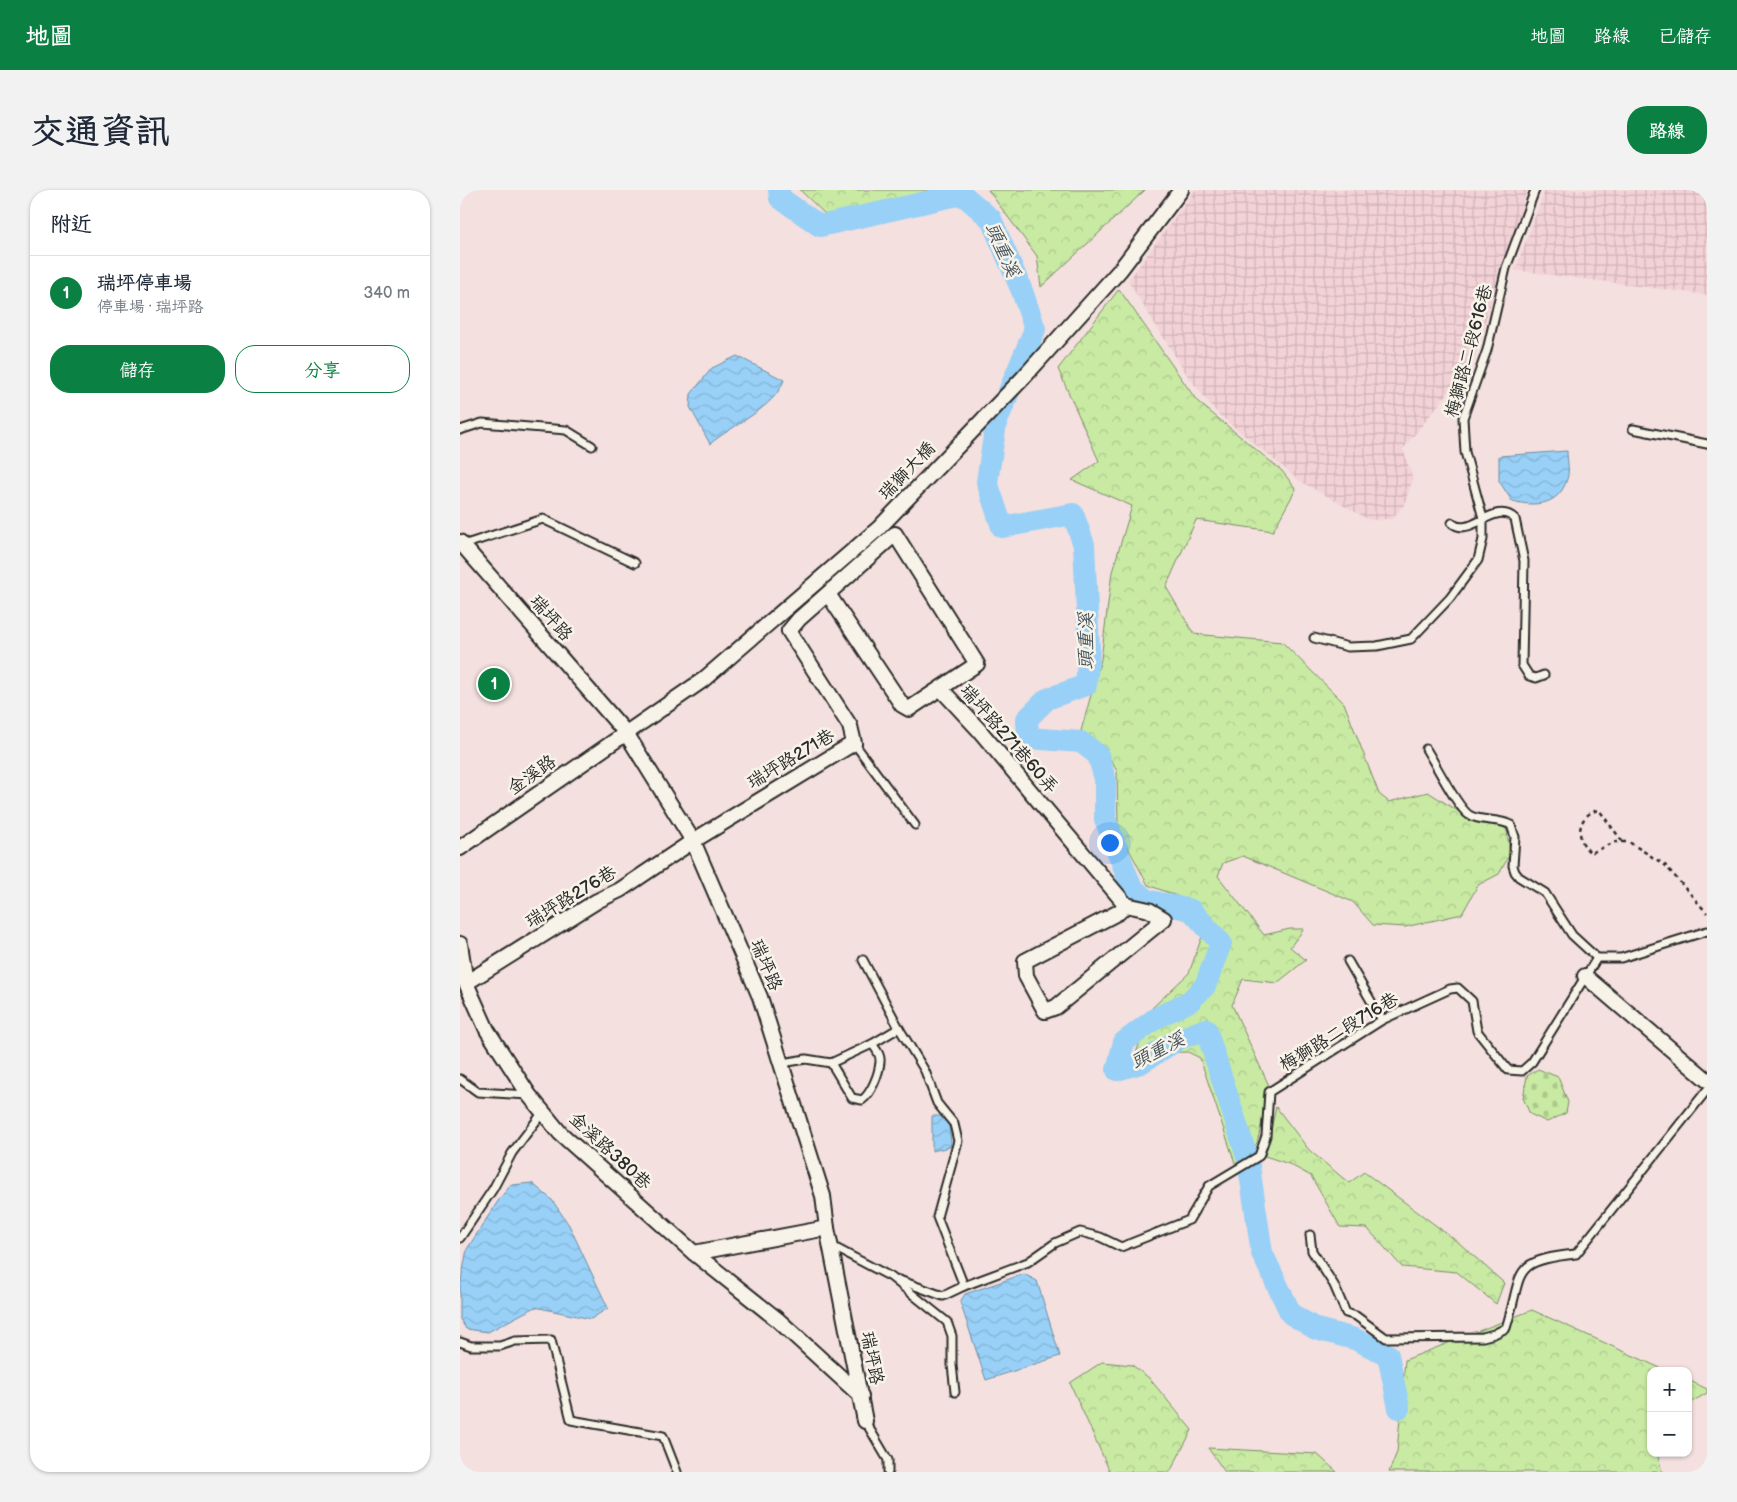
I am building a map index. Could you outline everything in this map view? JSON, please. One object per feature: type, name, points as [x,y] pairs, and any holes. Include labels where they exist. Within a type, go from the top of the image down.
[{"type":"street","name":"瑞獅大橋","points":[[626,733],[703,680],[879,528],[1023,378],[1120,270],[1181,190]]},
{"type":"street","points":[[828,594],[895,534],[977,664],[941,689]]},
{"type":"street","name":"瑞坪路","points":[[461,544],[626,733],[693,841],[760,997],[823,1196],[830,1245],[866,1421]]},
{"type":"street","name":"瑞坪路271巷60弄","points":[[828,594],[902,705],[909,709],[941,689],[979,730],[1126,905]]},
{"type":"street","name":"瑞坪路271巷","points":[[693,841],[854,743],[850,726],[789,631],[828,594]]},
{"type":"street","name":"金溪路","points":[[460,848],[626,733]]},
{"type":"street","name":"瑞坪路276巷","points":[[466,982],[597,901],[620,890],[693,841]]},
{"type":"street","points":[[1126,905],[1149,910],[1164,919],[1056,1007],[1045,1011],[1026,976],[1026,961],[1119,912],[1126,905]]},
{"type":"street","name":"金溪路380巷","points":[[460,944],[466,982],[487,1030],[529,1095],[560,1132],[694,1253],[778,1320],[861,1396]]},
{"type":"street","points":[[1585,976],[1707,1080]]},
{"type":"street","points":[[694,1253],[827,1228]]},
{"type":"lane","name":"梅獅路二段616巷","points":[[1314,638],[1348,647],[1377,646],[1411,638],[1450,598],[1478,560],[1483,539],[1483,518],[1465,452],[1463,418],[1487,350],[1506,268],[1535,190]]},
{"type":"lane","points":[[460,430],[482,423],[566,430],[592,446]]},
{"type":"lane","points":[[1633,430],[1707,444]]},
{"type":"lane","points":[[1452,523],[1457,528],[1464,529],[1483,518],[1507,514],[1515,520],[1524,561],[1522,665],[1529,676],[1536,678],[1544,675]]},
{"type":"lane","points":[[461,544],[543,519],[635,563]]},
{"type":"lane","points":[[854,743],[915,825]]},
{"type":"lane","points":[[1426,749],[1464,810],[1479,819],[1504,821],[1511,825],[1515,836],[1513,866],[1515,872],[1519,877],[1545,892],[1572,934],[1597,958],[1621,958],[1707,931]]},
{"type":"lane","name":"梅獅路二段716巷","points":[[964,1286],[1028,1262],[1055,1243],[1080,1232],[1100,1237],[1121,1247],[1189,1220],[1209,1186],[1259,1156],[1266,1136],[1269,1092],[1382,1020],[1450,989],[1458,988],[1472,1001],[1477,1031],[1508,1070],[1522,1070],[1532,1062],[1597,958]]},
{"type":"lane","points":[[830,1245],[891,1278],[943,1296],[964,1286],[937,1216],[958,1141],[954,1124],[937,1103],[925,1071],[899,1028],[863,960]]},
{"type":"lane","points":[[1348,961],[1382,1020]]},
{"type":"lane","points":[[782,1063],[806,1059],[831,1063],[872,1044],[899,1028]]},
{"type":"lane","points":[[831,1063],[852,1098],[862,1100],[869,1096],[880,1061],[878,1051],[872,1044]]},
{"type":"lane","points":[[460,1079],[478,1092],[529,1095]]},
{"type":"lane","points":[[1310,1235],[1312,1251],[1334,1285],[1346,1313],[1361,1320],[1377,1334],[1392,1340],[1466,1338],[1494,1334],[1506,1328],[1514,1301],[1517,1279],[1527,1266],[1544,1258],[1576,1254],[1707,1090]]},
{"type":"lane","points":[[460,1238],[493,1189],[512,1153],[543,1112]]},
{"type":"lane","points":[[891,1278],[947,1322],[952,1336],[952,1365],[955,1392]]},
{"type":"lane","points":[[460,1342],[471,1346],[500,1346],[515,1341],[552,1340],[571,1420],[663,1436],[677,1472]]},
{"type":"lane","name":"瑞坪路","points":[[866,1421],[888,1460],[888,1472]]},
{"type":"path","points":[[1622,841],[1599,810],[1590,811],[1584,819],[1578,834],[1582,846],[1591,853],[1622,841],[1629,842],[1665,865],[1707,913]]},
{"type":"shaded area","points":[[1195,190],[1527,190],[1472,363],[1403,449],[1413,479],[1404,505],[1392,519],[1369,520],[1300,481],[1217,413],[1187,375],[1128,281]]},
{"type":"shaded area","points":[[1545,190],[1707,190],[1707,295],[1515,270]]},
{"type":"green space","points":[[800,190],[935,190],[826,215]]},
{"type":"green space","points":[[988,190],[1145,190],[1041,287],[1037,256]]},
{"type":"green space","points":[[1119,289],[1197,401],[1282,471],[1296,489],[1273,531],[1196,520],[1166,587],[1194,634],[1282,642],[1344,703],[1379,794],[1389,802],[1428,792],[1469,818],[1502,824],[1507,831],[1510,854],[1499,874],[1478,885],[1462,914],[1405,927],[1373,925],[1353,902],[1243,856],[1223,863],[1218,876],[1264,935],[1290,929],[1304,929],[1290,947],[1306,960],[1277,983],[1243,979],[1232,1005],[1270,1088],[1257,1143],[1237,1169],[1200,1058],[1188,1052],[1136,1053],[1152,1008],[1189,973],[1209,917],[1190,901],[1148,885],[1118,829],[1117,771],[1103,747],[1081,731],[1101,659],[1112,572],[1132,506],[1072,480],[1099,461],[1058,369]]},
{"type":"green space","points":[[1538,1069],[1558,1077],[1568,1102],[1566,1113],[1547,1122],[1530,1114],[1523,1098],[1527,1076]]},
{"type":"green space","points":[[1276,1107],[1309,1150],[1349,1183],[1364,1172],[1458,1242],[1504,1283],[1496,1304],[1457,1272],[1402,1267],[1367,1228],[1340,1227],[1311,1176],[1289,1164],[1265,1156]]},
{"type":"green space","points":[[1532,1310],[1658,1367],[1647,1367],[1647,1457],[1658,1457],[1662,1472],[1389,1472],[1397,1452],[1405,1360]]},
{"type":"green space","points":[[1102,1362],[1132,1365],[1149,1378],[1192,1430],[1170,1472],[1110,1472],[1070,1383]]},
{"type":"green space","points":[[1692,1382],[1707,1389],[1707,1393],[1692,1402]]},
{"type":"green space","points":[[1208,1448],[1317,1454],[1337,1472],[1225,1472]]},
{"type":"water","points":[[737,356],[784,380],[772,399],[762,408],[710,444],[690,407],[691,394],[712,368]]},
{"type":"water","points":[[1567,451],[1568,476],[1558,495],[1537,504],[1512,501],[1499,481],[1499,456]]},
{"type":"water","points":[[932,1116],[944,1116],[948,1119],[950,1147],[932,1151]]},
{"type":"water","points":[[532,1183],[552,1200],[569,1225],[608,1308],[591,1319],[535,1307],[488,1332],[466,1329],[460,1319],[460,1287],[467,1249],[500,1198],[511,1185]]},
{"type":"water","points":[[1024,1274],[1037,1281],[1060,1356],[986,1380],[960,1302],[965,1294]]},
{"type":"waterway","name":"頭重溪","points":[[779,190],[780,198],[820,226],[962,194],[991,219],[1022,291],[1035,329],[996,423],[987,482],[1002,527],[1073,514],[1084,545],[1089,651],[1086,685],[1047,699],[1027,719],[1028,738],[1081,742],[1098,755],[1105,779],[1105,819],[1131,886],[1146,900],[1191,910],[1221,943],[1205,986],[1190,1001],[1156,1018],[1124,1042],[1117,1070],[1141,1063],[1179,1039],[1206,1029],[1248,1160],[1262,1253],[1291,1314],[1316,1329],[1355,1339],[1388,1355],[1399,1408]]},
{"type":"place","name":"瑞坪停車場","points":[[494,684]]}]
